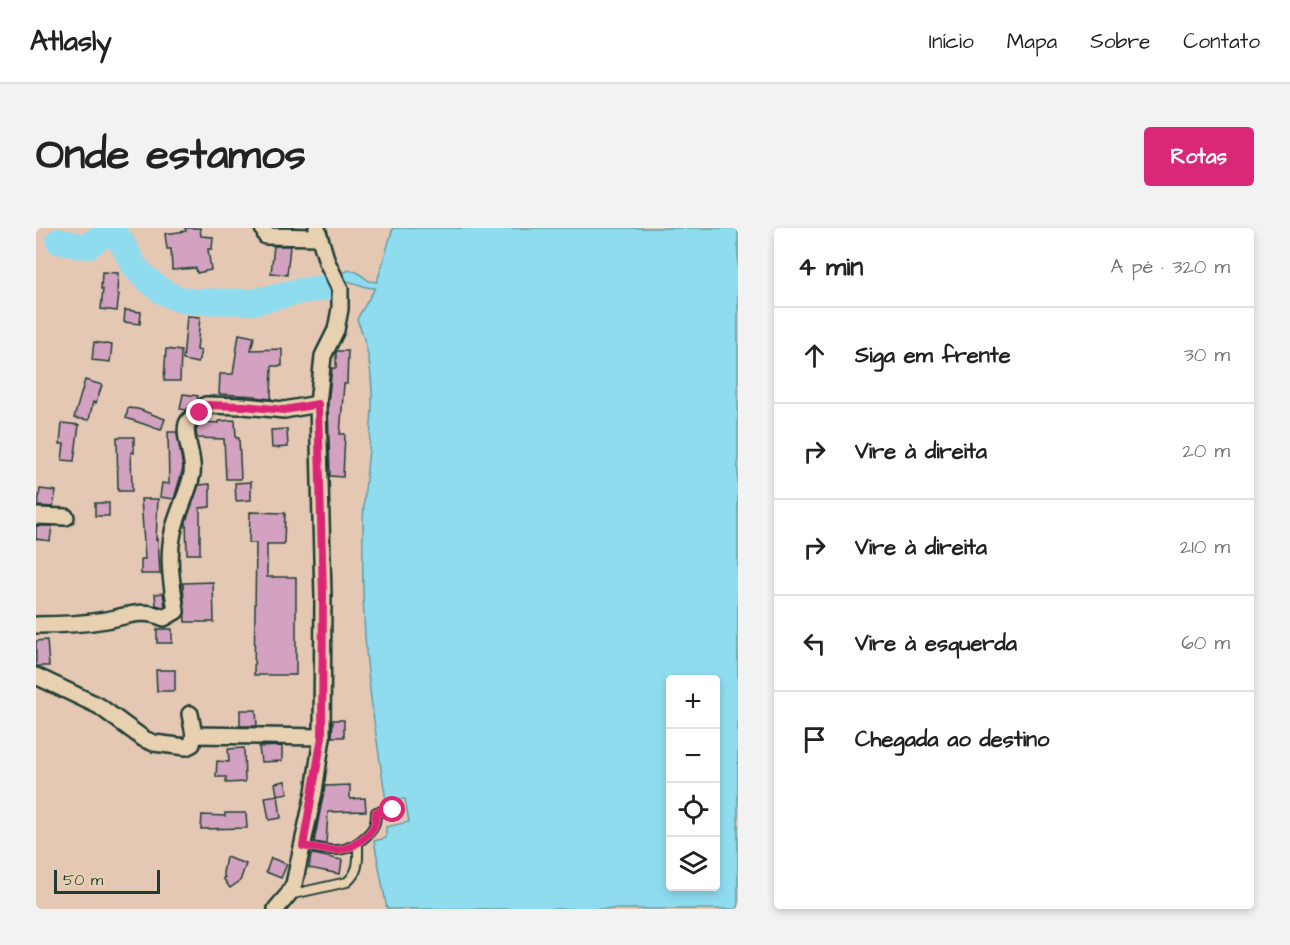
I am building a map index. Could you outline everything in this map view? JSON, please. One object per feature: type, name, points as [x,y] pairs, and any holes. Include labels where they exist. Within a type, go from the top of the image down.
[{"type":"street","points":[[263,228],[266,236],[318,232],[327,262],[340,289],[340,309],[336,330],[323,356],[318,404],[323,596],[322,737],[294,884],[276,909]]},
{"type":"street","points":[[36,625],[71,624],[133,613],[152,613],[164,618],[176,611],[170,549],[173,531],[192,475],[192,457],[186,426],[188,420],[200,413],[206,405],[284,410],[318,404]]},
{"type":"street","points":[[36,516],[66,517]]},
{"type":"street","points":[[36,676],[99,706],[144,739],[154,743],[186,747],[192,744],[194,735],[190,714]]},
{"type":"street","points":[[194,735],[322,737]]},
{"type":"lane","points":[[303,846],[337,851],[347,850],[358,844],[373,830],[376,812],[393,810]]},
{"type":"lane","points":[[288,895],[347,882],[354,877],[358,866],[358,844]]},
{"type":"water","points":[[393,228],[738,228],[738,909],[387,909],[374,841],[386,838],[386,827],[409,822],[405,799],[386,801],[372,709],[365,639],[363,530],[372,398],[371,372],[366,346],[357,319],[375,288],[341,281],[330,292],[323,295],[290,293],[318,285],[349,270],[357,272],[369,281],[377,282]]},
{"type":"building","points":[[185,228],[200,228],[201,236],[213,237],[212,249],[208,249],[211,270],[197,273],[196,268],[172,270],[171,249],[167,249],[165,234],[186,231]]},
{"type":"building","points":[[274,246],[290,246],[287,275],[271,273]]},
{"type":"building","points":[[102,272],[118,273],[117,311],[101,309]]},
{"type":"building","points":[[125,310],[141,312],[140,324],[124,322]]},
{"type":"building","points":[[187,316],[200,317],[197,350],[201,351],[198,363],[183,360]]},
{"type":"building","points":[[239,334],[254,337],[251,350],[282,349],[282,366],[272,366],[271,399],[219,394],[220,374],[233,374]]},
{"type":"building","points":[[94,342],[112,345],[110,362],[92,360]]},
{"type":"building","points":[[166,349],[181,351],[180,381],[164,381]]},
{"type":"building","points":[[336,351],[348,351],[347,384],[344,384],[340,434],[345,434],[343,477],[330,476],[328,404],[332,368],[336,368]]},
{"type":"building","points":[[85,380],[102,385],[96,403],[93,402],[89,420],[74,418]]},
{"type":"building","points":[[183,394],[198,396],[197,401],[186,410],[180,409]]},
{"type":"building","points":[[128,408],[138,409],[165,419],[161,430],[126,418]]},
{"type":"building","points":[[235,420],[236,438],[239,438],[241,479],[226,479],[224,439],[197,438],[196,430],[201,422],[219,423],[219,421]]},
{"type":"building","points":[[62,423],[79,425],[74,461],[62,460],[64,444],[60,444]]},
{"type":"building","points":[[287,429],[288,447],[272,448],[271,430]]},
{"type":"building","points":[[168,432],[177,432],[183,468],[174,499],[160,497],[162,483],[169,484]]},
{"type":"building","points":[[117,437],[134,437],[134,453],[131,452],[132,491],[118,491]]},
{"type":"building","points":[[251,482],[251,500],[236,501],[235,483]]},
{"type":"building","points":[[210,484],[210,507],[200,508],[200,554],[187,554],[186,521],[199,485]]},
{"type":"building","points":[[40,489],[56,491],[53,507],[38,506]]},
{"type":"building","points":[[141,499],[158,499],[156,540],[158,539],[160,574],[141,574],[141,559],[145,559]]},
{"type":"building","points":[[95,503],[109,503],[109,516],[95,516]]},
{"type":"building","points":[[250,512],[285,513],[284,544],[267,544],[267,577],[296,577],[296,675],[254,675],[256,543],[249,543]]},
{"type":"building","points":[[36,526],[52,526],[50,541],[36,539]]},
{"type":"building","points":[[213,582],[214,622],[185,622],[183,583]]},
{"type":"building","points":[[163,593],[165,606],[163,607],[156,605],[155,594]]},
{"type":"building","points":[[157,629],[172,629],[172,643],[157,643]]},
{"type":"building","points":[[47,640],[49,666],[36,666],[36,641]]},
{"type":"building","points":[[156,670],[175,670],[175,691],[157,691]]},
{"type":"building","points":[[240,710],[256,710],[257,726],[240,726]]},
{"type":"building","points":[[333,720],[344,720],[344,737],[332,737]]},
{"type":"building","points":[[282,746],[282,761],[261,762],[259,747]]},
{"type":"building","points":[[244,748],[245,782],[226,783],[226,777],[216,777],[217,761],[229,762],[228,749]]},
{"type":"building","points":[[285,781],[288,793],[277,795],[275,783]]},
{"type":"building","points":[[350,785],[350,799],[365,798],[366,811],[328,812],[326,844],[314,842],[325,786]]},
{"type":"building","points":[[278,795],[281,818],[269,820],[265,797]]},
{"type":"building","points":[[225,813],[246,813],[247,828],[201,829],[202,815],[225,816]]},
{"type":"building","points":[[313,854],[342,860],[340,874],[309,868]]},
{"type":"building","points":[[226,857],[246,864],[240,881],[230,888],[223,878],[225,877],[223,873]]},
{"type":"building","points":[[271,858],[287,864],[281,878],[266,872]]},
{"type":"waterway","points":[[59,241],[88,246],[103,235],[113,235],[121,241],[133,264],[142,275],[160,290],[176,298],[189,301],[253,302],[323,288]]},
{"type":"route","points":[[200,413],[206,405],[284,410],[318,404],[323,596],[322,737],[303,846],[337,851],[347,850],[358,844],[373,830],[376,812],[393,810]]}]
